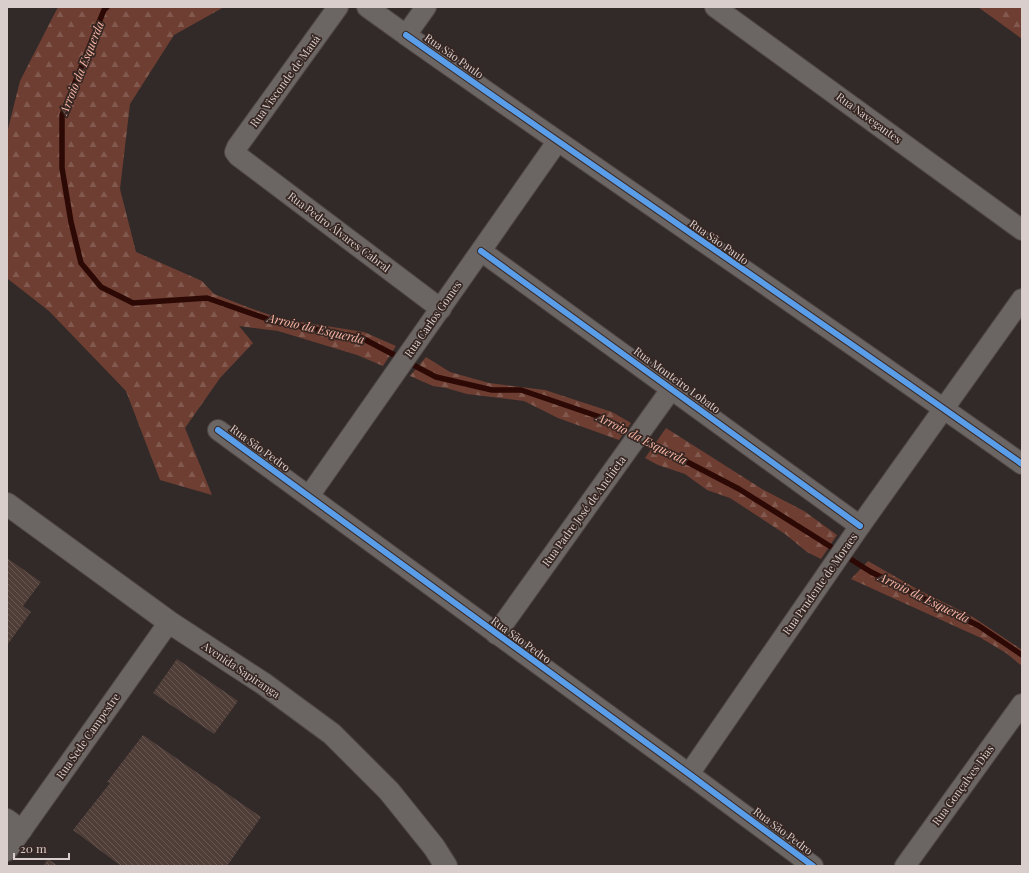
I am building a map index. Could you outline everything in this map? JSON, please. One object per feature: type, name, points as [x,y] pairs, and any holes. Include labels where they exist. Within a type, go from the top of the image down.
[{"type":"main road","name":"Avenida Sapiranga","points":[[7,504],[169,622],[264,684],[332,734],[389,791],[434,847],[446,866]]},
{"type":"street","name":"Rua Visconde de Mauá","points":[[238,156],[235,152],[237,147],[338,7]]},
{"type":"street","points":[[367,7],[406,35],[426,7]]},
{"type":"street","name":"Rua Navegantes","points":[[715,7],[1022,230]]},
{"type":"street","name":"Rua São Paulo","points":[[406,35],[557,142],[944,408],[1022,464]]},
{"type":"street","name":"Rua Carlos Gomes","points":[[309,496],[557,142]]},
{"type":"street","name":"Rua Pedro Álvares Cabral","points":[[238,156],[441,309]]},
{"type":"street","name":"Rua Monteiro Lobato","points":[[481,251],[672,388],[860,526]]},
{"type":"street","name":"Rua Prudente de Moraes","points":[[689,774],[860,526],[1022,298]]},
{"type":"street","name":"Rua Padre José de Anchieta","points":[[496,634],[672,388]]},
{"type":"street","name":"Rua São Pedro","points":[[218,430],[813,866]]},
{"type":"street","name":"Rua Sede Campestre","points":[[7,851],[15,824],[169,622]]},
{"type":"street","name":"Rua Gonçalves Dias","points":[[905,866],[1022,704]]},
{"type":"green space","points":[[58,7],[224,7],[174,35],[130,104],[120,189],[136,252],[202,281],[214,294],[250,308],[282,319],[364,332],[396,346],[383,366],[357,355],[278,331],[239,326],[253,343],[220,378],[185,428],[212,495],[160,480],[126,391],[49,311],[8,279],[7,133],[20,81]]},
{"type":"green space","points":[[978,7],[1022,7],[1022,39]]},
{"type":"green space","points":[[426,357],[450,372],[489,383],[545,390],[612,412],[631,423],[619,440],[558,418],[524,401],[467,394],[433,386],[410,376]]},
{"type":"green space","points":[[666,428],[762,489],[804,511],[837,535],[821,559],[807,552],[785,534],[730,498],[707,490],[685,474],[658,465],[645,458]]},
{"type":"green space","points":[[868,561],[917,589],[973,617],[1022,650],[1022,666],[1006,653],[981,638],[851,579]]},
{"type":"building","points":[[7,558],[41,582],[23,606],[31,612],[8,644],[7,643]]},
{"type":"building","points":[[177,659],[238,701],[214,734],[153,693]]},
{"type":"building","points":[[143,735],[261,817],[227,866],[121,866],[73,830],[110,783],[107,782]]},
{"type":"building","points":[[48,859],[58,866],[43,866]]},
{"type":"waterway","name":"Arroio da Esquerda","points":[[107,7],[104,10],[62,115],[62,168],[71,222],[81,263],[101,287],[133,303],[207,298],[276,322],[362,338],[436,377],[492,390],[521,390],[603,418],[739,489],[871,572],[979,626],[1022,655]]},
{"type":"cycle path","points":[[406,35],[1022,464]]},
{"type":"cycle path","points":[[481,251],[860,526]]},
{"type":"cycle path","points":[[218,430],[813,866]]}]
